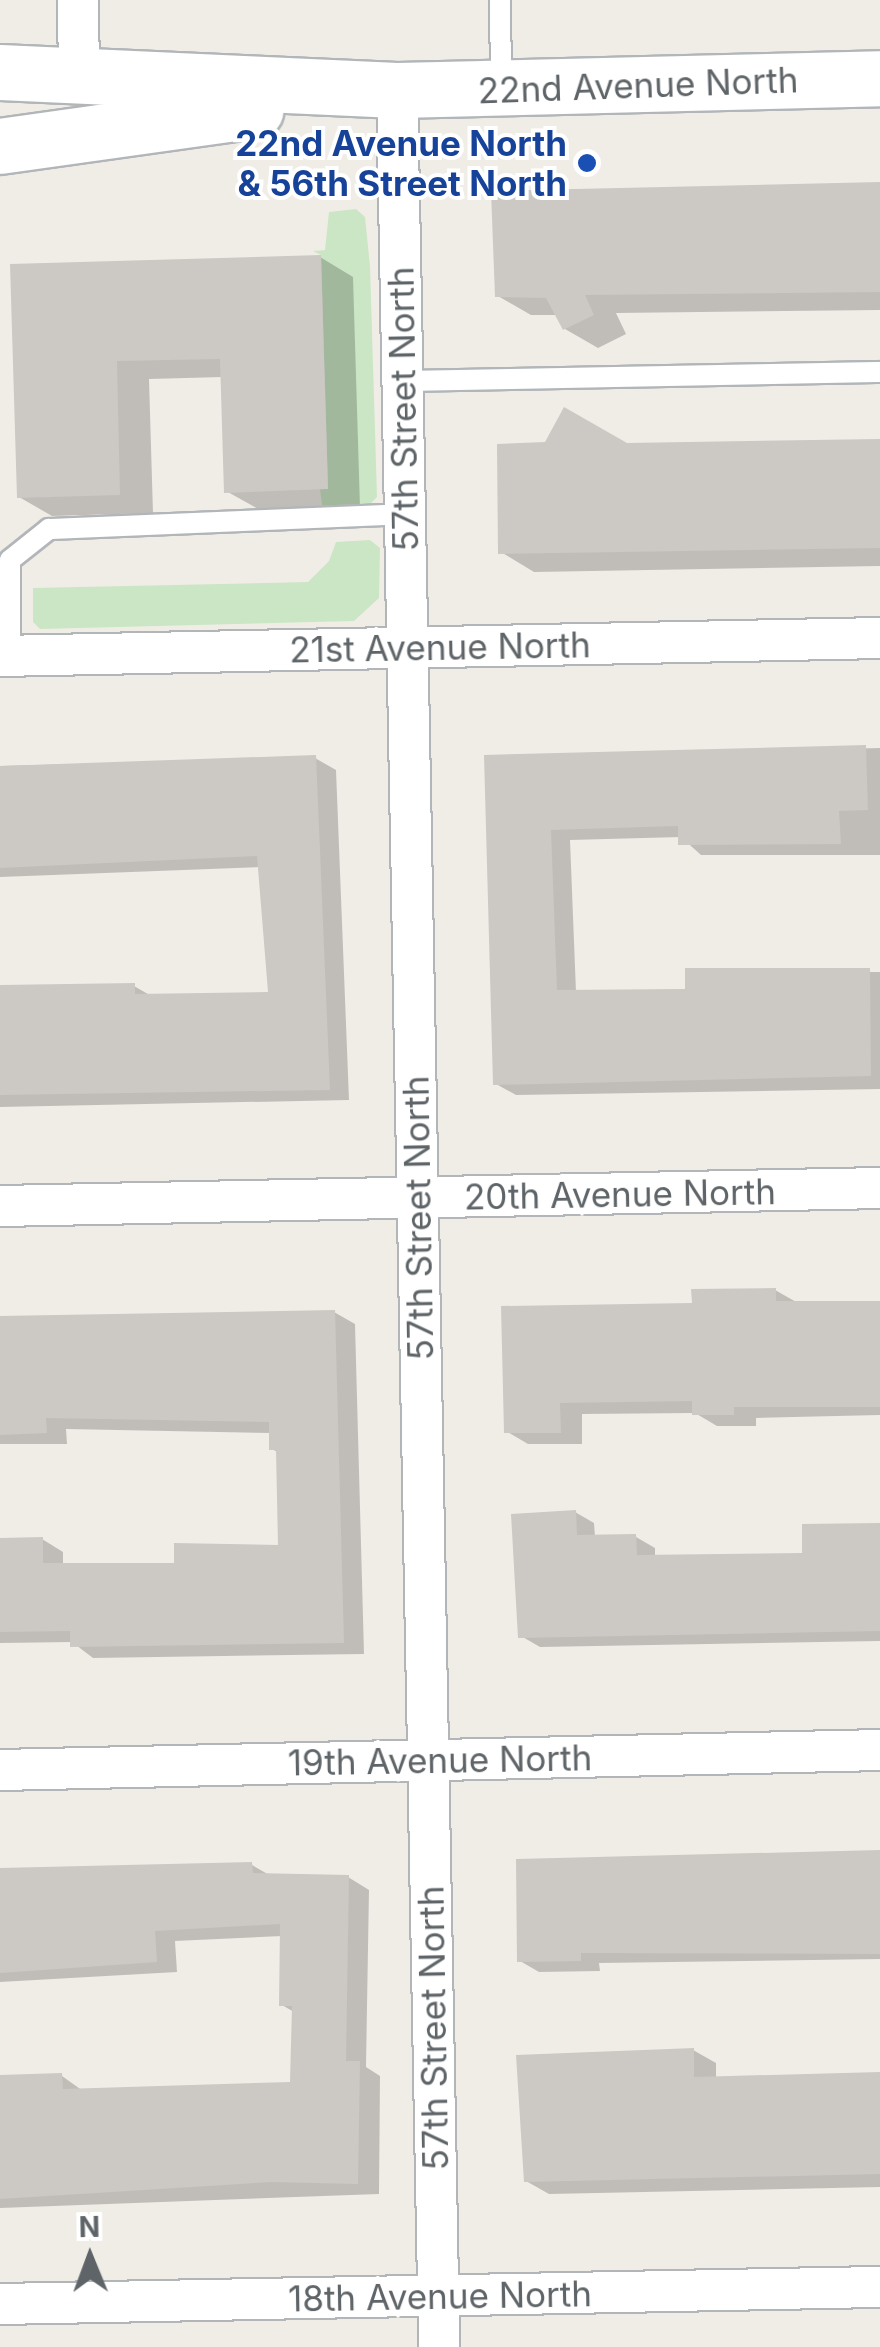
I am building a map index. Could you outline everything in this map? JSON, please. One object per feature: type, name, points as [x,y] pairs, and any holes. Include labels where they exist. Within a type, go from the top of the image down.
[{"type":"main road","name":"22nd Avenue North","points":[[0,72],[396,90],[880,78]]},
{"type":"main road","name":"22nd Avenue North","points":[[0,146],[396,90]]},
{"type":"street","points":[[78,0],[79,78]]},
{"type":"street","name":"57th Street North","points":[[396,90],[439,2347]]},
{"type":"street","name":"21st Avenue North","points":[[5,656],[880,638]]},
{"type":"street","name":"20th Avenue North","points":[[0,1206],[880,1188]]},
{"type":"street","name":"19th Avenue North","points":[[0,1770],[880,1750]]},
{"type":"street","name":"18th Avenue North","points":[[0,2304],[880,2287]]},
{"type":"lane","points":[[500,0],[502,89]]},
{"type":"lane","points":[[403,381],[880,372]]},
{"type":"lane","points":[[5,656],[10,560],[50,529],[405,514]]},
{"type":"green space","points":[[356,209],[365,217],[370,266],[377,497],[368,506],[322,505],[320,489],[328,488],[321,255],[313,251],[325,250],[329,212]]},
{"type":"green space","points":[[370,540],[380,548],[379,598],[354,621],[40,629],[33,622],[33,588],[308,582],[329,561],[336,542]]},
{"type":"building","points":[[880,182],[880,292],[585,295],[594,315],[563,330],[546,298],[495,297],[491,191]]},
{"type":"building","points":[[321,255],[328,489],[224,493],[220,359],[117,361],[120,495],[17,498],[10,264]]},
{"type":"building","points":[[564,407],[627,443],[880,439],[880,548],[498,554],[497,444],[545,442]]},
{"type":"building","points":[[866,745],[868,810],[839,811],[841,844],[678,845],[678,826],[551,830],[557,990],[685,989],[685,968],[870,968],[871,1076],[493,1085],[484,755]]},
{"type":"building","points":[[316,755],[330,1090],[0,1095],[0,985],[135,983],[135,994],[268,992],[257,856],[0,868],[0,766]]},
{"type":"building","points":[[776,1288],[776,1301],[880,1301],[880,1407],[734,1407],[734,1415],[692,1415],[692,1401],[560,1403],[561,1433],[504,1433],[501,1306],[692,1303],[691,1289]]},
{"type":"building","points":[[335,1310],[344,1643],[70,1647],[70,1631],[0,1632],[0,1538],[43,1537],[43,1563],[174,1563],[174,1543],[278,1545],[276,1450],[269,1450],[269,1422],[46,1418],[47,1433],[0,1435],[0,1316]]},
{"type":"building","points":[[576,1510],[577,1535],[636,1534],[637,1555],[802,1553],[802,1524],[880,1523],[880,1631],[518,1638],[511,1514]]},
{"type":"building","points":[[880,1850],[880,1954],[581,1953],[581,1961],[517,1962],[516,1859]]},
{"type":"building","points":[[252,1862],[253,1873],[349,1875],[346,2061],[360,2061],[358,2184],[271,2182],[0,2199],[0,2075],[62,2073],[63,2089],[290,2082],[292,2006],[279,2006],[280,1924],[155,1931],[157,1962],[0,1973],[0,1868]]},
{"type":"building","points":[[694,2048],[694,2077],[880,2072],[880,2174],[524,2182],[516,2055]]},
{"type":"place","name":"22nd Avenue North & 56th Street North","points":[[587,163]]}]
